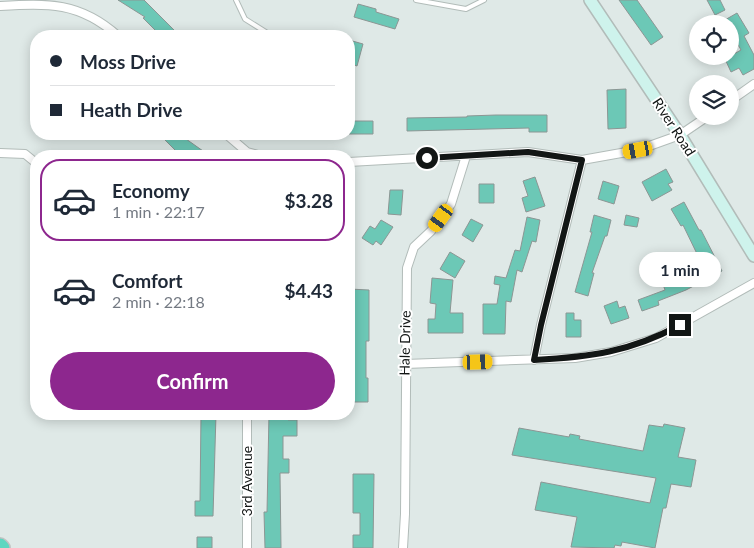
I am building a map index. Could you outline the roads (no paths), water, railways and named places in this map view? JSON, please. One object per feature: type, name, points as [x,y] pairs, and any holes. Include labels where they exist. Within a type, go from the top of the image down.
[{"type":"main road","name":"River Road","points":[[590,0],[680,135],[754,256]]},
{"type":"street","points":[[0,6],[32,4],[73,8],[104,23],[112,30]]},
{"type":"street","points":[[739,95],[754,84]]},
{"type":"street","points":[[355,162],[528,152],[582,160],[638,150],[680,135],[695,125]]},
{"type":"street","points":[[232,140],[243,150]]},
{"type":"street","points":[[0,153],[25,154],[30,158]]},
{"type":"street","name":"Hale Drive","points":[[403,548],[405,514],[407,268],[414,247],[431,231],[451,204],[466,156]]},
{"type":"street","points":[[534,360],[582,160]]},
{"type":"street","points":[[405,364],[575,358],[611,352],[656,338],[754,283]]},
{"type":"street","name":"3rd Avenue","points":[[246,548],[247,420]]},
{"type":"lane","points":[[236,0],[245,19],[262,30]]},
{"type":"lane","points":[[416,0],[466,9],[484,0]]}]
